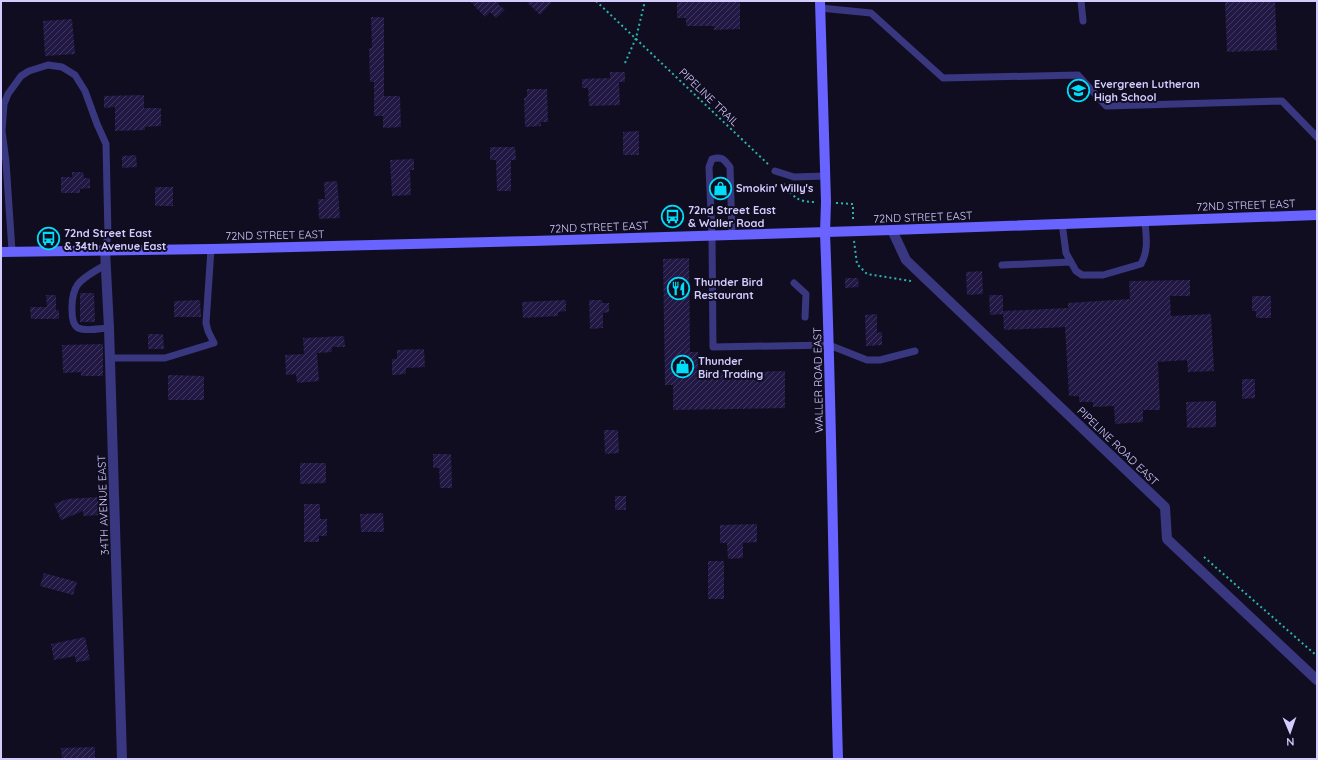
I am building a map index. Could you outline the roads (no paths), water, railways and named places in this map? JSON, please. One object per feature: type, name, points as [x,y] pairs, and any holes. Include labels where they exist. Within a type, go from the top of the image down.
[{"type":"main road","name":"WALLER ROAD EAST","points":[[820,5],[838,759]]},
{"type":"main road","name":"72ND STREET EAST","points":[[1,252],[211,249],[825,233],[1317,215]]},
{"type":"street","name":"PIPELINE ROAD EAST","points":[[892,230],[906,260],[1165,507],[1167,539],[1317,680]]},
{"type":"street","name":"34TH AVENUE EAST","points":[[105,250],[109,328],[122,759]]},
{"type":"lane","points":[[1081,1],[1083,21]]},
{"type":"lane","points":[[820,5],[871,13],[943,78],[1078,75],[1106,106],[1282,101],[1317,137]]},
{"type":"lane","points":[[12,252],[6,162],[1,122],[4,104],[8,94],[21,76],[29,71],[48,65],[62,67],[75,75],[86,91],[106,144],[108,236],[105,250]]},
{"type":"lane","points":[[732,235],[730,167],[725,160],[718,157],[712,159],[709,167],[714,347],[829,345],[867,360],[880,360],[914,351]]},
{"type":"lane","points":[[775,171],[794,177],[825,176]]},
{"type":"lane","points":[[1062,224],[1066,253],[1076,271],[1082,275],[1104,275],[1141,264],[1146,256],[1147,247],[1145,221]]},
{"type":"lane","points":[[110,358],[165,358],[214,343],[206,323],[211,249]]},
{"type":"lane","points":[[1002,265],[1070,262]]},
{"type":"lane","points":[[105,265],[84,277],[74,289],[71,302],[74,323],[79,328],[90,330],[109,328]]},
{"type":"lane","points":[[794,283],[806,294],[805,317]]},
{"type":"place","name":"Evergreen Lutheran High School","points":[[1079,90]]},
{"type":"place","name":"Smokin' Willy's","points":[[720,188]]},
{"type":"place","name":"72nd Street East & Waller Road","points":[[672,216]]},
{"type":"place","name":"72nd Street East & 34th Avenue East","points":[[48,239]]},
{"type":"place","name":"Thunder Bird Restaurant","points":[[679,288]]},
{"type":"place","name":"Thunder Bird Trading","points":[[682,367]]}]
